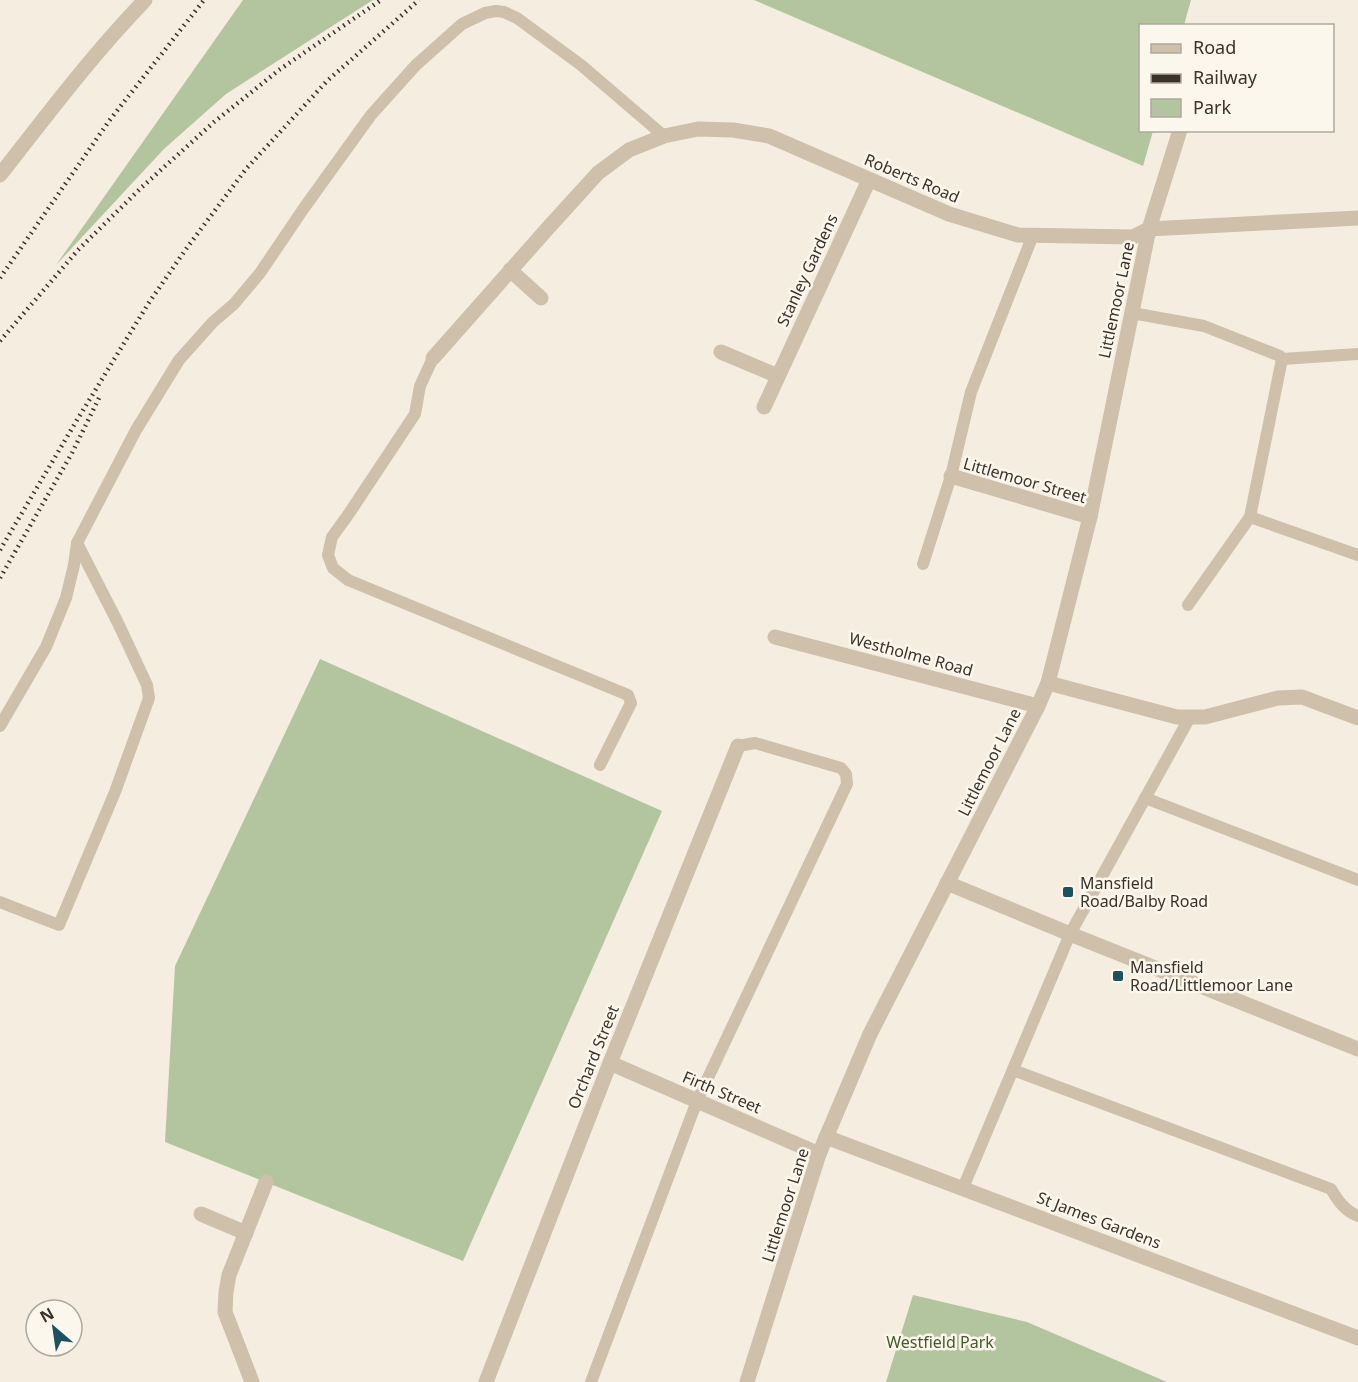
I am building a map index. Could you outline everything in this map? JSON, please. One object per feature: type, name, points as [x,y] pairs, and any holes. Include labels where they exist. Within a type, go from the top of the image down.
[{"type":"street","points":[[0,175],[75,79],[145,0]]},
{"type":"street","name":"Roberts Road","points":[[433,358],[598,173],[629,150],[664,136],[698,129],[734,130],[769,136],[949,214],[1018,235],[1134,237],[1149,229],[1358,218]]},
{"type":"street","name":"Littlemoor Lane","points":[[747,1382],[819,1154],[870,1034],[1048,683],[1090,517],[1149,229],[1179,132]]},
{"type":"street","name":"Stanley Gardens","points":[[765,407],[869,180]]},
{"type":"street","points":[[510,270],[541,298]]},
{"type":"street","points":[[721,352],[778,376]]},
{"type":"street","name":"Littlemoor Street","points":[[951,476],[1090,517]]},
{"type":"street","name":"Westholme Road","points":[[775,637],[1038,706]]},
{"type":"street","points":[[1048,683],[1177,717],[1205,717],[1278,698],[1302,697],[1358,718]]},
{"type":"street","name":"Orchard Street","points":[[486,1382],[610,1063],[738,746]]},
{"type":"street","points":[[947,883],[1358,1049]]},
{"type":"street","name":"Firth Street","points":[[610,1063],[819,1154]]},
{"type":"street","name":"St James Gardens","points":[[826,1137],[1358,1338]]},
{"type":"street","points":[[252,1382],[225,1312],[226,1292],[229,1275],[266,1182]]},
{"type":"street","points":[[201,1214],[246,1233]]},
{"type":"lane","points":[[0,726],[46,647],[66,598],[77,543],[136,430],[179,360],[260,273],[303,208],[371,114],[416,65],[462,24],[485,13],[496,11],[517,18],[581,64],[664,136]]},
{"type":"lane","points":[[923,564],[951,476],[971,392],[1033,235]]},
{"type":"lane","points":[[1132,313],[1204,326],[1280,356],[1282,359],[1358,354]]},
{"type":"lane","points":[[433,358],[420,386],[415,414],[332,537],[328,555],[333,568],[348,580],[628,695],[630,703],[600,765]]},
{"type":"lane","points":[[1188,605],[1250,517],[1282,359]]},
{"type":"lane","points":[[1250,517],[1358,555]]},
{"type":"lane","points":[[0,902],[59,925],[115,792],[149,698],[147,685],[77,543]]},
{"type":"lane","points":[[963,1188],[1070,934],[1190,717]]},
{"type":"lane","points":[[591,1382],[697,1101],[847,784],[846,774],[841,768],[755,744],[738,746]]},
{"type":"lane","points":[[1145,798],[1358,880]]},
{"type":"lane","points":[[1013,1070],[1331,1189],[1341,1205],[1358,1216]]},
{"type":"green space","points":[[243,0],[373,0],[226,94],[164,149],[56,265]]},
{"type":"green space","points":[[754,0],[1191,0],[1184,24],[1139,24],[1139,132],[1153,132],[1143,166]]},
{"type":"green space","points":[[320,659],[662,811],[463,1261],[165,1142],[175,966]]},
{"type":"green space","name":"Westfield Park","points":[[913,1295],[1027,1322],[1167,1382],[886,1382]]},
{"type":"railway","points":[[0,278],[109,121],[204,0]]},
{"type":"railway","points":[[0,341],[78,250],[142,187],[214,122],[279,70],[381,0]]},
{"type":"railway","points":[[0,550],[148,304],[246,169],[327,81],[419,0]]},
{"type":"railway","points":[[0,578],[72,453],[101,394]]},
{"type":"place","name":"Mansfield Road/Balby Road","points":[[1068,892]]},
{"type":"place","name":"Mansfield Road/Littlemoor Lane","points":[[1118,976]]}]
